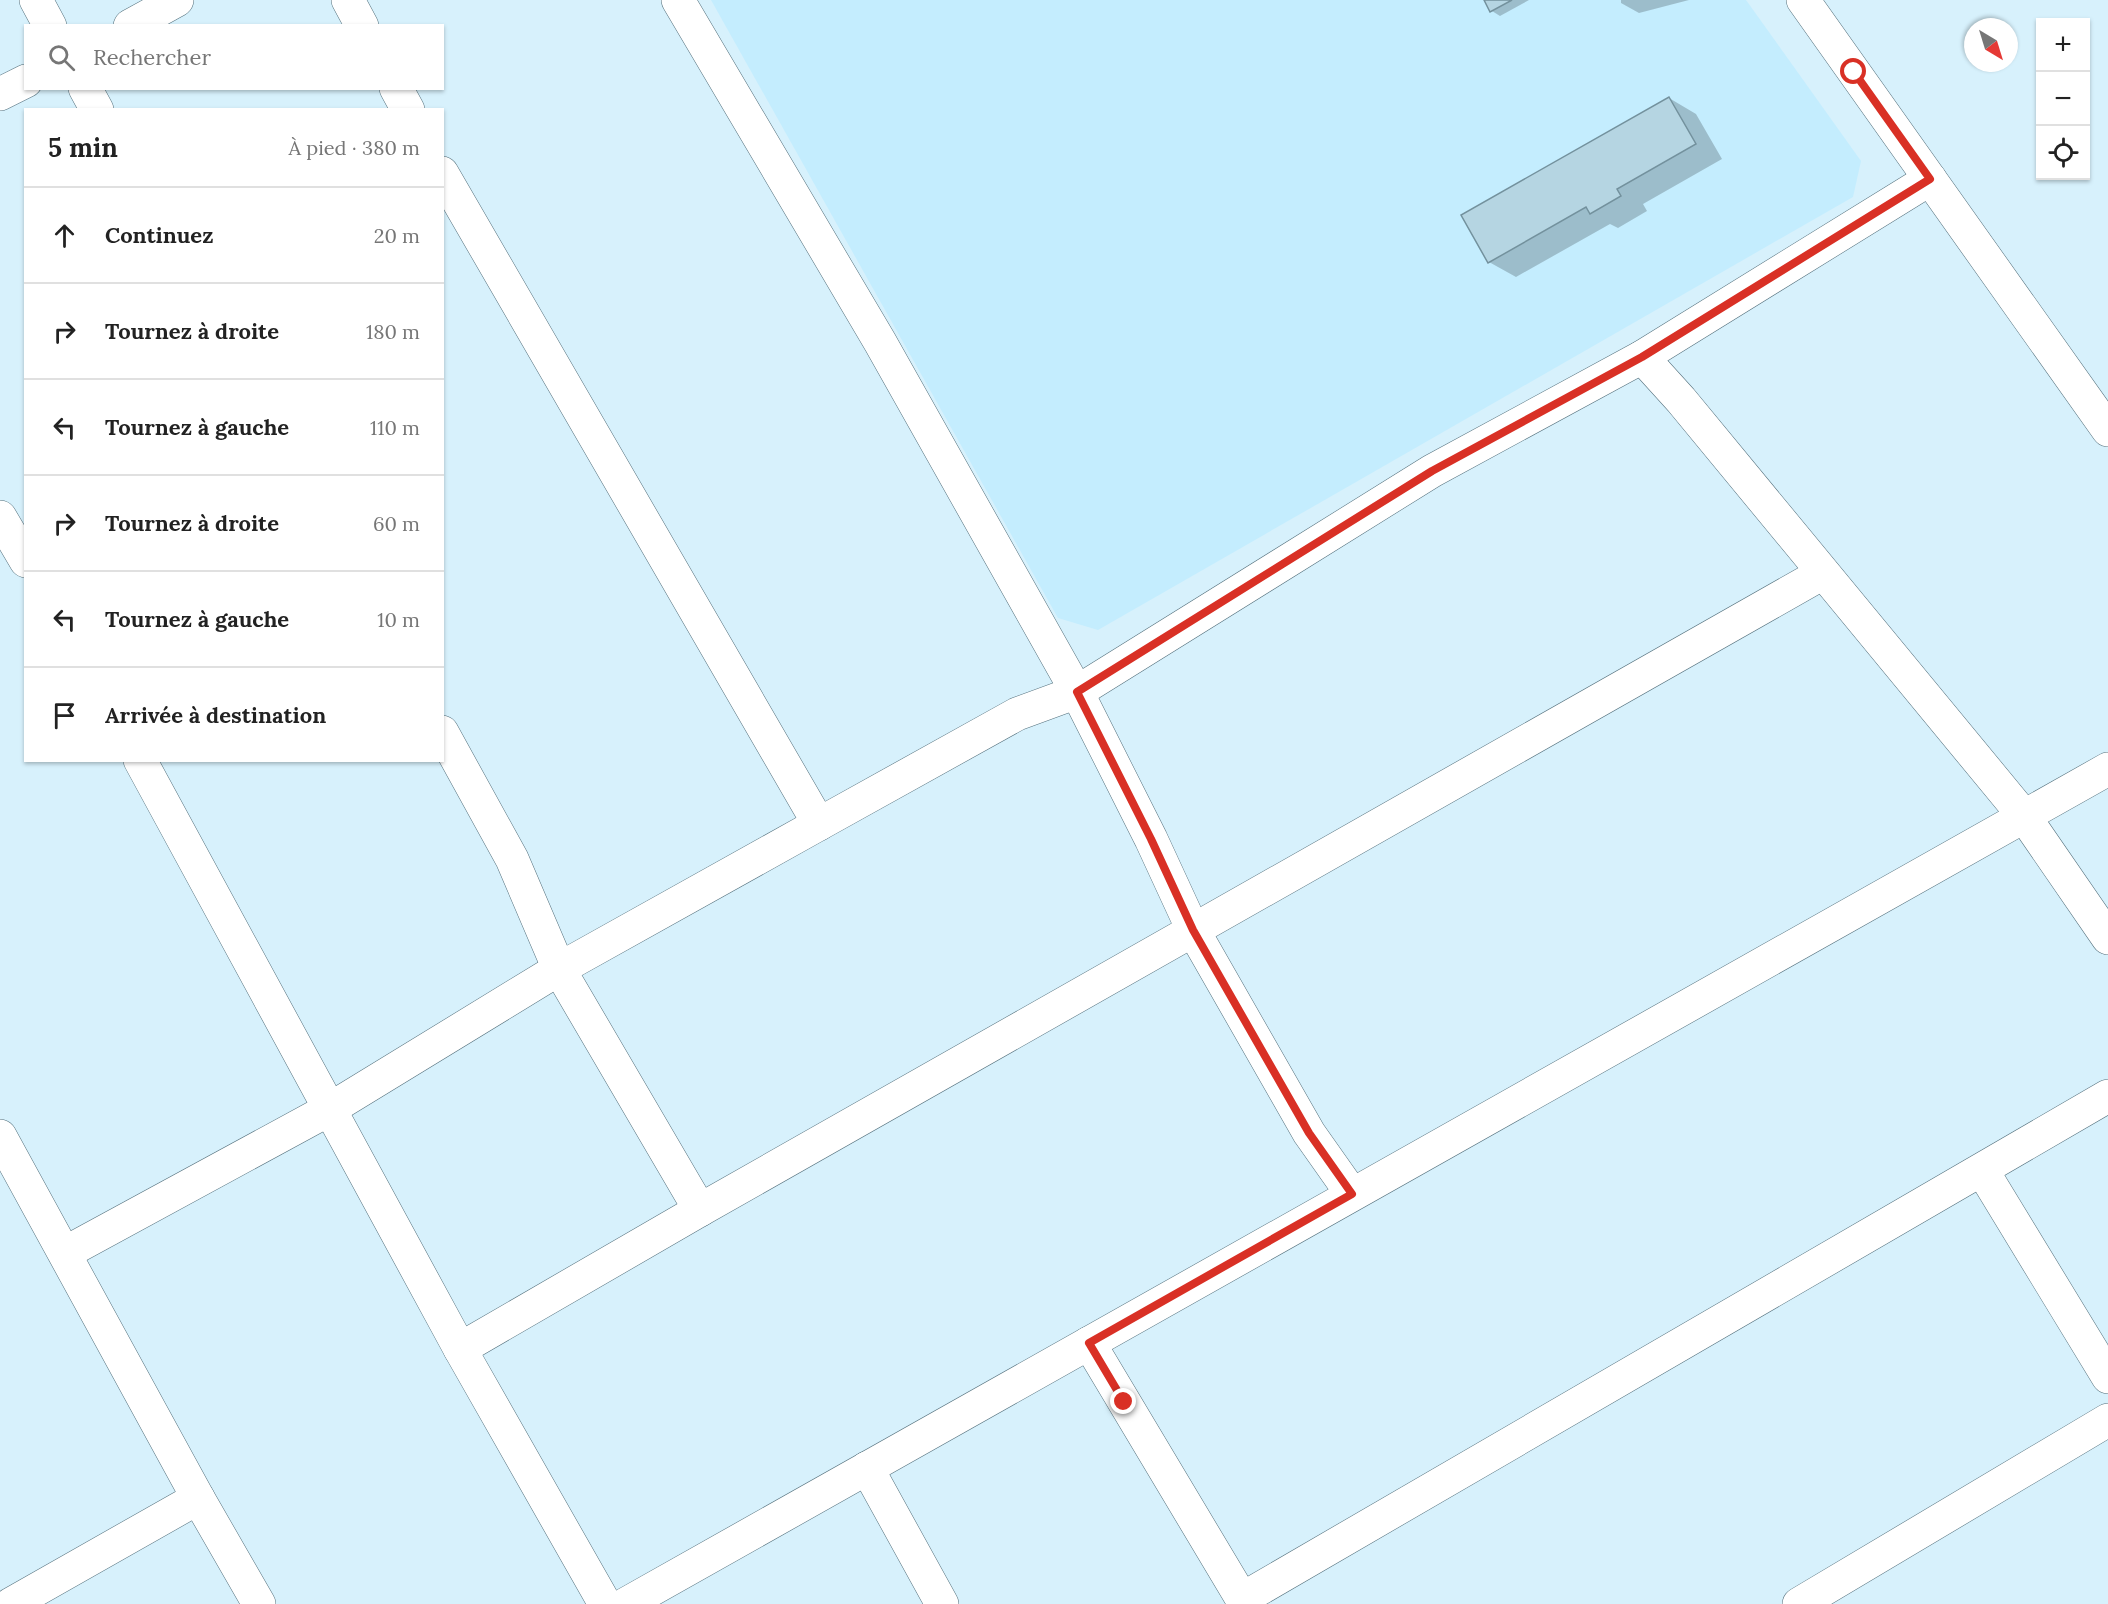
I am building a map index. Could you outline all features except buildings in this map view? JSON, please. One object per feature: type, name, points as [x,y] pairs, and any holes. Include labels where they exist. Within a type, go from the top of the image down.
[{"type":"street","points":[[36,0],[49,24]]},
{"type":"street","points":[[134,24],[177,0]]},
{"type":"street","points":[[348,0],[361,24]]},
{"type":"street","points":[[678,0],[880,342],[1077,692],[1151,839],[1193,930],[1309,1133],[1352,1194]]},
{"type":"street","points":[[1803,0],[2108,430]]},
{"type":"street","points":[[0,94],[24,82]]},
{"type":"street","points":[[86,90],[96,108]]},
{"type":"street","points":[[397,90],[407,108]]},
{"type":"street","points":[[444,176],[819,824]]},
{"type":"street","points":[[65,1253],[330,1109],[559,969],[1017,714],[1077,692],[1432,471],[1642,357],[1930,179]]},
{"type":"street","points":[[1642,357],[1681,400],[2024,816],[2108,938]]},
{"type":"street","points":[[0,517],[24,558]]},
{"type":"street","points":[[460,1349],[700,1210],[1823,573]]},
{"type":"street","points":[[444,736],[512,859],[559,969],[700,1210]]},
{"type":"street","points":[[141,762],[460,1349],[604,1604]]},
{"type":"street","points":[[626,1604],[2108,769]]},
{"type":"street","points":[[1089,1343],[1243,1601],[2108,1096]]},
{"type":"street","points":[[0,1136],[198,1498],[259,1604]]},
{"type":"street","points":[[1982,1170],[2108,1377]]},
{"type":"street","points":[[1799,1604],[2108,1420]]},
{"type":"street","points":[[867,1468],[942,1604]]},
{"type":"street","points":[[11,1604],[198,1498]]},
{"type":"shaded area","points":[[711,0],[1746,0],[1861,161],[1853,197],[1098,630],[1058,618]]},
{"type":"route","points":[[1124,1402],[1089,1343],[1352,1194],[1309,1133],[1193,930],[1151,839],[1077,692],[1432,471],[1642,357],[1930,179],[1854,72]]}]
